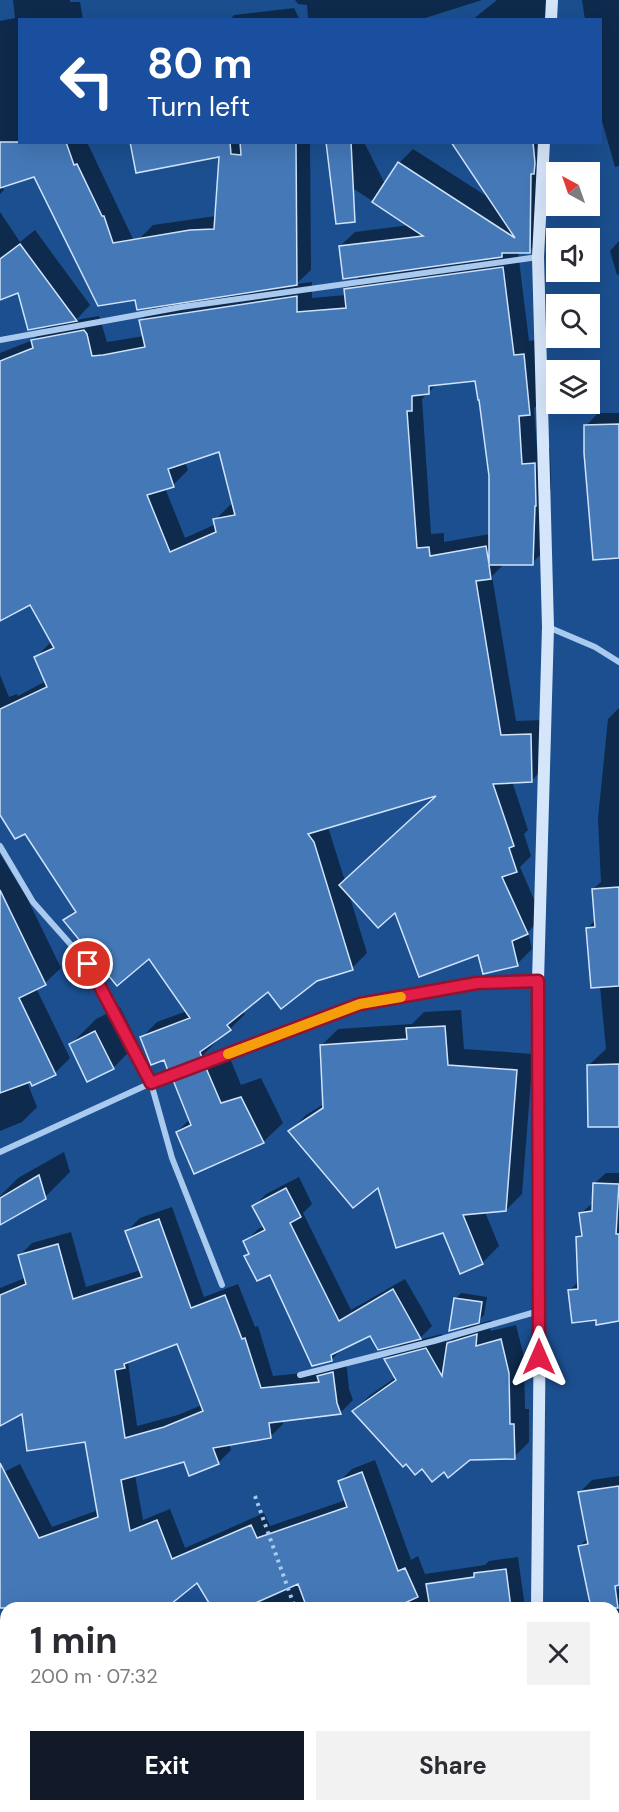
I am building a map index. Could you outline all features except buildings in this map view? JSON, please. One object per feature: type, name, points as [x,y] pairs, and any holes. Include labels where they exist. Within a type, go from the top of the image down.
[{"type":"street","points":[[551,18],[552,0]]},
{"type":"street","points":[[537,1602],[540,1311],[538,981],[548,627],[538,257],[544,144]]},
{"type":"street","points":[[0,340],[181,307],[538,257]]},
{"type":"street","points":[[548,627],[595,647],[619,662]]},
{"type":"street","points":[[0,846],[33,902],[88,964],[151,1083],[172,1158],[222,1285]]},
{"type":"street","points":[[0,1152],[151,1083],[360,1004],[477,983],[538,981]]},
{"type":"street","points":[[300,1375],[444,1339],[540,1311]]},
{"type":"path","points":[[255,1496],[293,1602]]},
{"type":"slow traffic","points":[[228,1054],[360,1004],[401,997]]},
{"type":"route","points":[[88,964],[151,1083],[360,1004],[477,983],[538,981],[539,1357]]}]
